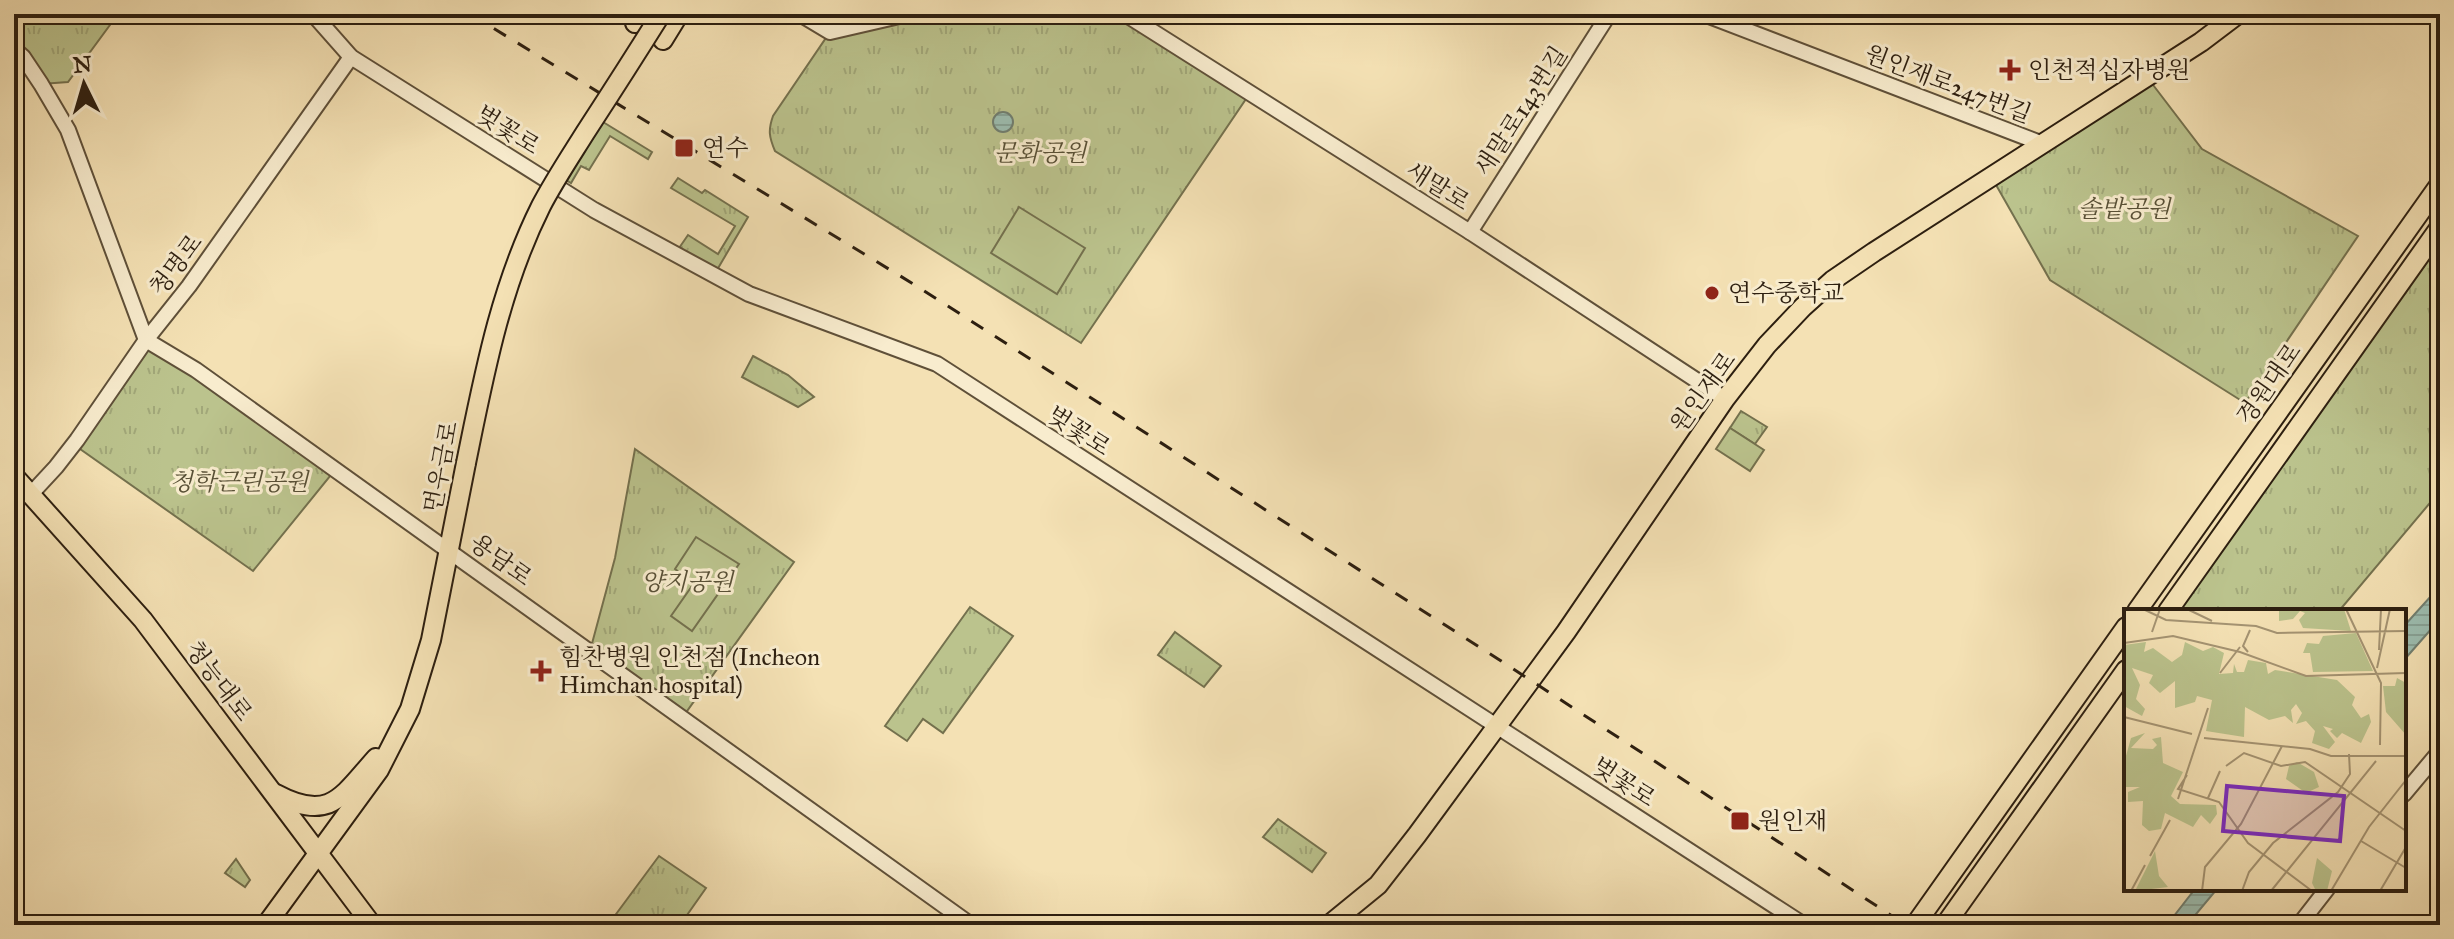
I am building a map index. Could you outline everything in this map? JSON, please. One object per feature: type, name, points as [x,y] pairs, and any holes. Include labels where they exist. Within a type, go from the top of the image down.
[{"type":"main road","name":"먼우금로","points":[[266,925],[379,770],[410,709],[431,640],[489,348],[501,306],[541,205],[661,14]]},
{"type":"main road","points":[[663,40],[679,14]]},
{"type":"main road","name":"원인재로","points":[[1329,925],[1378,885],[1566,632],[1725,399],[1767,345],[1803,307],[1833,280],[2201,42],[2238,14]]},
{"type":"main road","name":"경원대로","points":[[2138,609],[2440,184]]},
{"type":"main road","name":"경원대로","points":[[2169,609],[2440,227]]},
{"type":"main road","name":"청능대로","points":[[19,484],[143,620],[372,925]]},
{"type":"main road","points":[[1915,925],[2124,630]]},
{"type":"main road","points":[[1945,925],[2124,673]]},
{"type":"main road","points":[[273,792],[304,806],[318,807],[332,803],[345,793],[399,732]]},
{"type":"street","name":"벚꽃로","points":[[313,14],[351,57],[594,210],[749,294],[937,364],[1804,925]]},
{"type":"street","points":[[800,14],[830,32],[908,14]]},
{"type":"street","name":"새말로","points":[[1125,14],[1470,232],[1725,399]]},
{"type":"street","name":"새말로143번길","points":[[1470,232],[1609,14]]},
{"type":"street","name":"원인재로247번길","points":[[1704,14],[2043,144]]},
{"type":"street","points":[[14,49],[23,57],[53,102],[68,130],[146,340]]},
{"type":"street","name":"청명로","points":[[19,484],[56,467],[351,57]]},
{"type":"street","name":"용담로","points":[[146,340],[196,370],[971,925]]},
{"type":"street","points":[[2406,792],[2440,751]]},
{"type":"street","points":[[2299,925],[2325,891]]},
{"type":"green space","points":[[14,14],[118,14],[68,82],[41,84],[14,51]]},
{"type":"green space","name":"문화공원","points":[[908,14],[1125,14],[1250,93],[1081,343],[775,151],[770,134],[773,116],[830,32]]},
{"type":"green space","name":"솔밭공원","points":[[2147,77],[2202,149],[2358,236],[2245,403],[2050,280],[1991,176]]},
{"type":"green space","points":[[603,122],[652,152],[648,159],[610,136],[589,170],[581,166],[571,183],[566,180]]},
{"type":"green space","points":[[678,178],[702,193],[705,190],[748,217],[717,270],[677,251],[688,235],[718,254],[735,226],[671,188]]},
{"type":"green space","points":[[1019,207],[1085,248],[1057,294],[991,253]]},
{"type":"green space","points":[[2440,227],[2440,491],[2341,609],[2169,609]]},
{"type":"green space","name":"청학근린공원","points":[[146,340],[335,470],[253,571],[73,444]]},
{"type":"green space","points":[[753,356],[788,375],[814,397],[798,407],[742,377]]},
{"type":"green space","points":[[1741,411],[1767,427],[1755,444],[1730,428]]},
{"type":"green space","points":[[1730,428],[1764,450],[1750,471],[1716,449]]},
{"type":"green space","name":"양지공원","points":[[635,449],[794,562],[682,718],[590,651],[615,558]]},
{"type":"green space","points":[[696,537],[739,564],[692,631],[671,616],[694,583],[675,569]]},
{"type":"green space","points":[[970,607],[1013,636],[943,733],[923,719],[907,741],[885,726]]},
{"type":"green space","points":[[1175,632],[1221,666],[1204,687],[1158,655]]},
{"type":"green space","points":[[1278,819],[1326,853],[1312,872],[1263,837]]},
{"type":"green space","points":[[659,856],[706,888],[680,925],[608,925]]},
{"type":"green space","points":[[236,859],[250,880],[245,887],[225,873]]},
{"type":"shaded area","points":[[1003,112],[1010,115],[1013,122],[1010,129],[1003,132],[996,129],[993,122],[996,115]]},
{"type":"shaded area","points":[[2440,586],[2440,619],[2406,658],[2406,624]]},
{"type":"shaded area","points":[[2193,891],[2215,891],[2187,925],[2167,925]]},
{"type":"railway","points":[[470,14],[915,285],[1906,925]]},
{"type":"place","name":"인천적십자병원","points":[[2010,70]]},
{"type":"place","name":"연수","points":[[684,148]]},
{"type":"place","name":"연수중학교","points":[[1712,293]]},
{"type":"place","name":"힘찬병원 인천점 (Incheon Himchan hospital)","points":[[541,671]]},
{"type":"place","name":"원인재","points":[[1740,821]]}]
